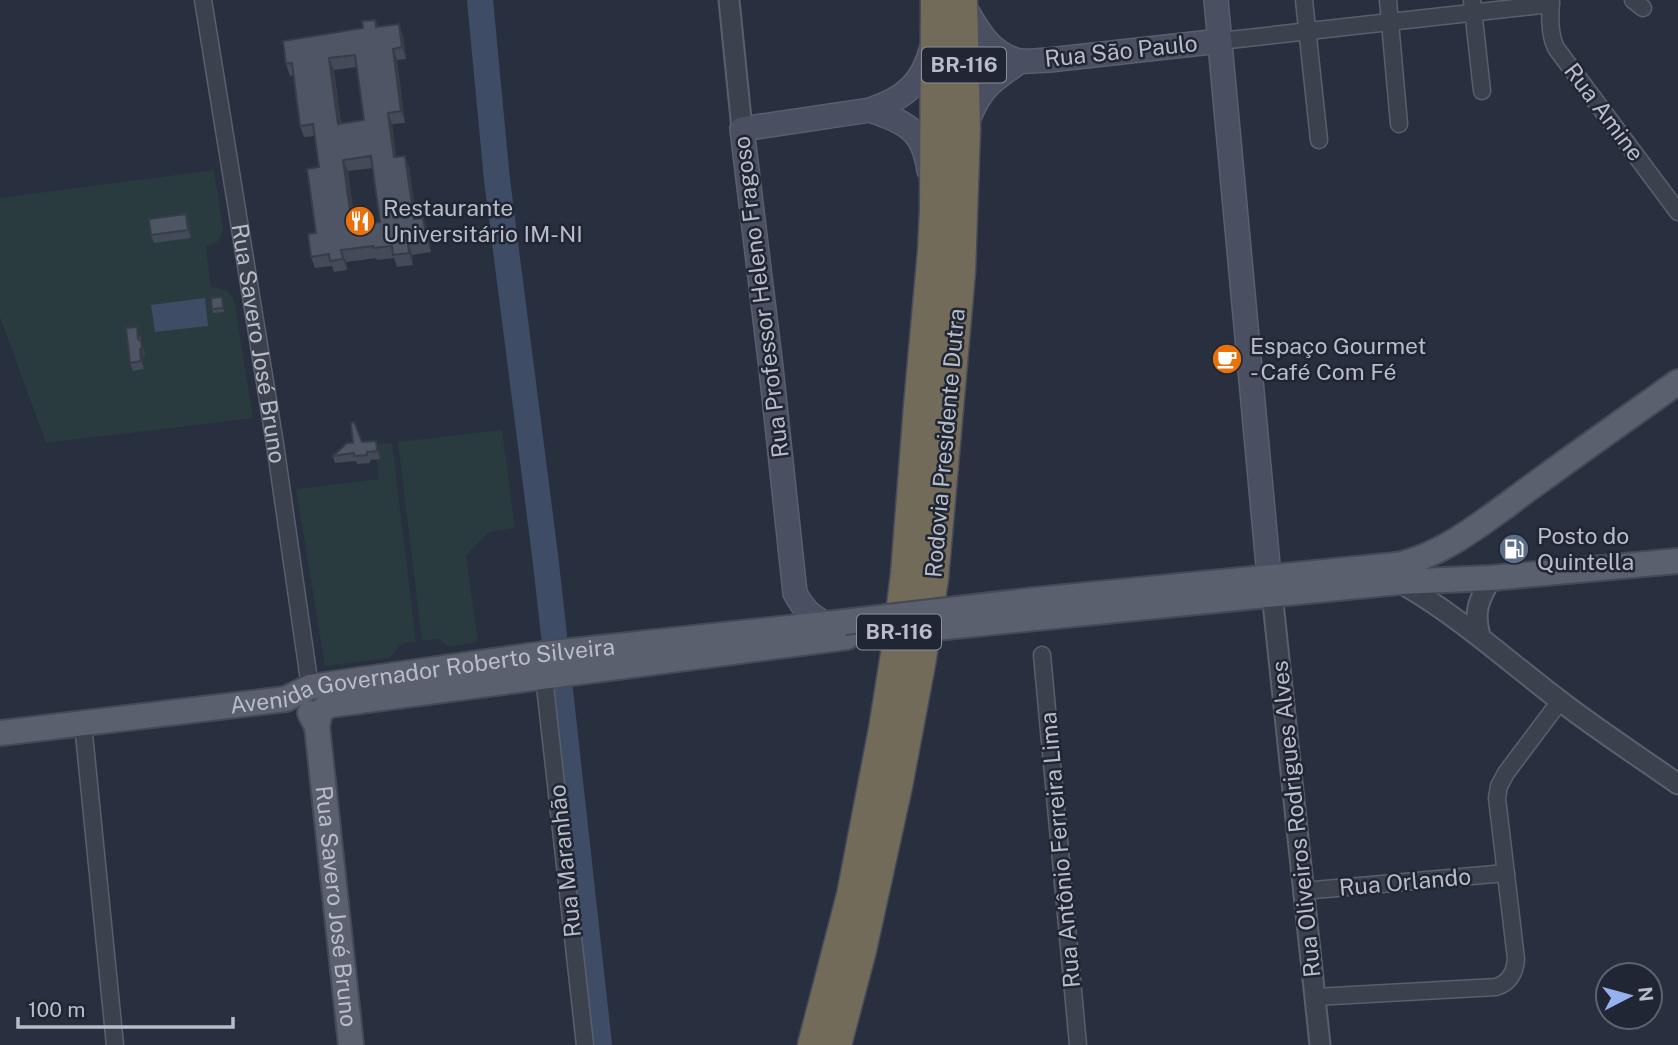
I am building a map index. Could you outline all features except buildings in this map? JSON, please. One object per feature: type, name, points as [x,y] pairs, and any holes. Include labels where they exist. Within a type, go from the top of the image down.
[{"type":"highway","name":"Rodovia Presidente Dutra","points":[[836,1045],[861,950],[897,786],[933,579],[960,272],[965,129],[949,7]]},
{"type":"highway","name":"Rodovia Presidente Dutra","points":[[813,1045],[852,895],[896,654],[906,574],[932,275],[949,7]]},
{"type":"main road","name":"Rua Oliveiros Rodrigues Alves","points":[[1216,0],[1247,353],[1271,585]]},
{"type":"main road","points":[[742,129],[870,110],[901,97],[916,83],[949,7]]},
{"type":"main road","name":"Rua São Paulo","points":[[949,7],[1002,54],[1021,61],[1220,41]]},
{"type":"main road","name":"Rua São Paulo","points":[[965,129],[974,103],[981,93],[995,78],[1021,61]]},
{"type":"main road","points":[[870,110],[900,121],[918,136],[927,156],[935,211]]},
{"type":"main road","name":"Rua Professor Heleno Fragoso","points":[[742,129],[795,593],[781,628]]},
{"type":"main road","points":[[1398,573],[1414,561],[1465,533],[1678,382]]},
{"type":"main road","points":[[1465,533],[1461,542],[1462,557],[1466,566],[1485,579]]},
{"type":"main road","points":[[795,593],[812,617],[839,627],[1398,573],[1485,579],[1678,561]]},
{"type":"main road","name":"Avenida Governador Roberto Silveira","points":[[0,733],[286,699],[310,687],[543,654],[781,628],[839,627]]},
{"type":"main road","name":"Avenida Governador Roberto Silveira","points":[[317,726],[320,712],[329,705],[544,677],[839,627]]},
{"type":"main road","points":[[286,699],[306,709],[317,726]]},
{"type":"main road","name":"Rua Savero José Bruno","points":[[317,726],[351,1045]]},
{"type":"street","name":"Rua Savero José Bruno","points":[[203,0],[275,444],[310,687]]},
{"type":"street","name":"Rua Professor Heleno Fragoso","points":[[729,0],[742,129]]},
{"type":"street","points":[[1304,0],[1319,140]]},
{"type":"street","points":[[1388,0],[1399,124]]},
{"type":"street","points":[[1220,41],[1390,22],[1473,6],[1551,2]]},
{"type":"street","name":"Rua Amine","points":[[1551,2],[1551,34],[1556,48],[1678,212]]},
{"type":"street","points":[[1473,6],[1482,90]]},
{"type":"street","points":[[1398,573],[1560,701],[1678,784]]},
{"type":"street","points":[[1480,636],[1476,615],[1485,579]]},
{"type":"street","name":"Rua Oliveiros Rodrigues Alves","points":[[1271,585],[1320,1045]]},
{"type":"street","name":"Rua Antônio Ferreira Lima","points":[[1042,655],[1078,1045]]},
{"type":"street","name":"Rua Maranhão","points":[[544,677],[585,1045]]},
{"type":"street","points":[[1315,997],[1496,987],[1506,983],[1512,975],[1516,959],[1497,798],[1499,786],[1560,701]]},
{"type":"street","points":[[83,724],[115,1045]]},
{"type":"street","name":"Rua Orlando","points":[[1303,891],[1506,873]]},
{"type":"shaded area","points":[[214,170],[223,230],[218,241],[206,247],[211,287],[227,290],[234,299],[253,418],[46,443],[0,317],[0,198]]},
{"type":"shaded area","points":[[502,430],[515,528],[489,532],[466,555],[478,642],[449,647],[438,639],[422,641],[398,442]]},
{"type":"shaded area","points":[[392,443],[416,642],[402,643],[390,658],[325,666],[296,489],[379,479],[375,444]]},
{"type":"water","points":[[205,298],[208,326],[155,332],[151,305]]},
{"type":"waterway","points":[[480,0],[497,180],[554,635]]},
{"type":"waterway","points":[[560,690],[599,1045]]},
{"type":"place","name":"Restaurante Universitário IM-NI","points":[[360,221]]},
{"type":"place","name":"Espaço Gourmet - Café Com Fé","points":[[1227,359]]},
{"type":"place","name":"Posto do Quintella","points":[[1514,549]]}]
